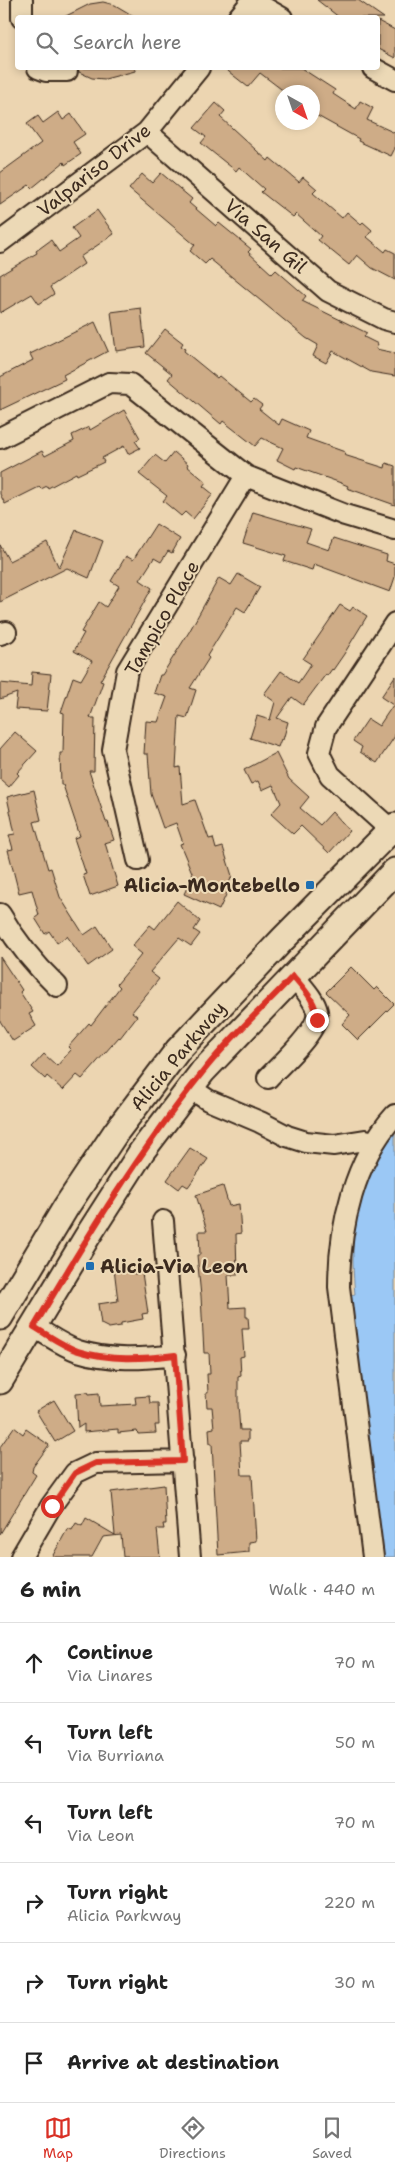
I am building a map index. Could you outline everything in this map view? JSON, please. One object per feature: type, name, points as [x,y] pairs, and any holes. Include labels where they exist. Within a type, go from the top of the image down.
[{"type":"main road","points":[[300,968],[322,926],[386,858],[394,828]]},
{"type":"main road","name":"Alicia Parkway","points":[[2,1314],[71,1199],[116,1132],[178,1050],[283,939],[394,828]]},
{"type":"main road","name":"Alicia Parkway","points":[[0,1381],[87,1237],[142,1151],[190,1088],[300,968],[395,871]]},
{"type":"main road","points":[[2,1314],[34,1327]]},
{"type":"street","points":[[22,0],[22,15]]},
{"type":"street","points":[[240,15],[251,0],[277,15]]},
{"type":"street","points":[[46,70],[67,71]]},
{"type":"street","name":"Valpariso Drive","points":[[0,242],[147,132],[197,70]]},
{"type":"street","points":[[377,70],[395,80]]},
{"type":"street","name":"Via San Gil","points":[[147,132],[328,291],[384,319],[395,322]]},
{"type":"street","points":[[0,438],[109,384],[130,384],[246,476],[344,515],[395,530]]},
{"type":"street","name":"Tampico Place","points":[[138,860],[113,750],[127,671],[246,476]]},
{"type":"street","points":[[394,828],[330,775],[319,753],[326,727],[395,623]]},
{"type":"street","points":[[0,914],[11,934],[32,962],[57,986]]},
{"type":"street","points":[[268,1078],[313,1030],[317,1020],[317,1011],[300,968]]},
{"type":"street","points":[[190,1088],[208,1100],[260,1122],[287,1136],[306,1142],[334,1145],[365,1140],[374,1142]]},
{"type":"street","points":[[374,1557],[338,1287],[339,1268],[352,1191],[374,1142],[395,1115]]},
{"type":"street","points":[[164,1221],[190,1557]]},
{"type":"street","points":[[34,1327],[77,1350],[105,1357],[138,1360],[175,1355]]},
{"type":"street","points":[[21,1557],[52,1506],[75,1473],[96,1463],[183,1461]]},
{"type":"water","points":[[395,1126],[395,1557],[382,1557],[347,1296],[355,1294],[354,1232],[363,1187],[373,1160]]},
{"type":"building","points":[[317,0],[358,0],[380,15],[336,15]]},
{"type":"building","points":[[103,2],[115,5],[132,15],[68,15],[90,4]]},
{"type":"building","points":[[380,22],[395,30],[395,58],[380,50]]},
{"type":"building","points":[[78,70],[135,70],[105,79],[92,78]]},
{"type":"building","points":[[227,70],[304,70],[335,90],[333,94],[356,109],[360,101],[373,108],[367,120],[395,133],[395,148],[391,156],[358,141],[359,139],[320,117],[320,85],[276,85],[260,73],[248,87]]},
{"type":"building","points":[[216,103],[225,111],[220,117],[268,161],[270,158],[299,182],[303,177],[317,189],[313,193],[342,218],[347,212],[361,224],[363,222],[372,230],[367,237],[385,252],[387,249],[395,253],[395,280],[372,268],[357,255],[349,265],[318,240],[321,236],[296,214],[293,217],[261,192],[264,189],[239,167],[236,171],[201,143],[206,137],[194,128]]},
{"type":"building","points":[[58,112],[63,120],[71,114],[85,134],[73,142],[81,154],[65,165],[64,162],[32,188],[29,185],[0,205],[0,173],[41,143],[27,124],[38,116],[43,123]]},
{"type":"building","points":[[161,173],[192,199],[189,203],[216,226],[219,223],[251,249],[248,252],[272,274],[276,270],[306,296],[302,301],[367,333],[364,337],[378,344],[376,349],[395,353],[395,376],[371,372],[333,351],[326,363],[313,356],[318,345],[306,338],[210,259],[205,264],[190,251],[195,245],[129,189],[142,174],[152,183]]},
{"type":"building","points":[[97,210],[114,234],[80,257],[84,264],[50,287],[54,294],[39,304],[32,294],[0,313],[0,275],[37,253],[36,251],[51,240],[59,252],[79,238],[72,228]]},
{"type":"building","points":[[141,308],[145,347],[116,351],[111,312]]},
{"type":"building","points":[[95,322],[108,351],[63,375],[65,379],[0,410],[0,377],[33,360],[30,354]]},
{"type":"building","points":[[165,329],[183,343],[181,346],[185,349],[184,351],[251,402],[254,399],[262,405],[259,409],[279,425],[282,419],[309,431],[306,438],[345,452],[344,455],[385,468],[386,463],[395,466],[395,505],[347,488],[348,486],[341,483],[296,467],[295,469],[277,460],[283,448],[262,438],[255,446],[223,421],[221,424],[168,379],[172,374],[146,353]]},
{"type":"building","points":[[124,410],[140,438],[135,441],[140,448],[128,454],[124,446],[102,458],[104,462],[77,475],[76,473],[48,488],[47,486],[41,489],[39,487],[5,504],[0,494],[0,473],[42,451],[45,456],[74,441],[72,435],[89,427],[90,430]]},
{"type":"building","points":[[174,452],[206,482],[203,486],[213,494],[193,519],[185,512],[181,516],[163,501],[167,496],[139,474],[155,455],[165,463]]},
{"type":"building","points":[[253,512],[311,529],[306,542],[329,550],[334,538],[387,555],[386,561],[395,564],[395,577],[390,592],[314,564],[312,570],[284,561],[286,556],[243,543]]},
{"type":"building","points":[[156,524],[180,539],[172,553],[168,551],[161,562],[154,558],[140,580],[152,588],[100,681],[103,682],[90,718],[95,718],[94,771],[89,771],[114,840],[105,843],[118,886],[90,896],[83,875],[86,874],[74,838],[80,836],[63,785],[61,785],[60,753],[63,753],[64,713],[61,712],[73,677],[81,680],[92,661],[74,651],[84,633],[81,632],[99,602],[106,607],[119,586],[111,581],[126,556],[133,560]]},
{"type":"building","points":[[76,530],[103,541],[89,578],[67,568],[0,602],[0,545],[9,561],[47,542],[59,568]]},
{"type":"building","points":[[238,574],[260,587],[245,612],[237,607],[190,688],[196,690],[187,718],[179,716],[176,768],[180,767],[183,804],[195,800],[209,839],[213,838],[216,849],[223,847],[232,876],[229,883],[231,884],[219,910],[184,894],[193,875],[180,844],[183,843],[176,823],[163,828],[151,794],[148,754],[144,754],[146,721],[158,722],[167,697],[154,693],[160,675],[162,675],[189,632],[219,578],[231,585]]},
{"type":"building","points":[[340,605],[350,611],[353,607],[367,616],[344,654],[303,705],[292,697],[277,718],[288,722],[283,740],[281,739],[278,747],[250,738],[257,716],[270,720],[275,702],[264,694],[281,671],[298,683],[311,664],[303,659]]},
{"type":"building","points":[[32,672],[51,674],[47,711],[15,709],[17,693],[0,699],[0,683],[31,686]]},
{"type":"building","points":[[395,676],[395,736],[377,763],[360,752],[362,747],[353,741],[368,719],[379,726],[393,705],[381,697]]},
{"type":"building","points":[[15,732],[37,751],[17,773],[19,775],[9,787],[0,779],[0,749]]},
{"type":"building","points":[[276,753],[289,779],[309,797],[300,808],[320,825],[332,812],[349,831],[329,853],[301,826],[293,834],[271,814],[281,803],[273,785],[262,790],[258,781],[251,784],[244,770]]},
{"type":"building","points":[[34,790],[41,820],[34,822],[48,869],[51,868],[60,897],[84,935],[97,926],[112,949],[88,966],[67,936],[57,943],[49,931],[45,934],[35,918],[39,915],[32,890],[19,893],[8,850],[13,849],[9,835],[15,834],[7,797]]},
{"type":"building","points":[[177,901],[200,921],[194,930],[200,934],[191,946],[179,938],[150,972],[159,979],[132,1012],[137,1016],[120,1038],[82,1079],[77,1075],[63,1090],[47,1076],[45,1079],[32,1067],[44,1054],[57,1066],[71,1050],[68,1047],[89,1023],[91,1025],[120,987],[117,984],[142,954],[132,946],[150,925],[155,929]]},
{"type":"building","points":[[0,957],[22,990],[20,992],[33,1012],[29,1014],[36,1026],[13,1041],[0,1021]]},
{"type":"building","points":[[351,967],[374,990],[377,987],[394,1004],[358,1040],[342,1024],[350,1015],[326,992]]},
{"type":"building","points":[[190,1148],[208,1159],[188,1187],[183,1184],[179,1189],[167,1180]]},
{"type":"building","points":[[223,1186],[229,1206],[239,1204],[241,1233],[236,1234],[237,1275],[228,1275],[230,1308],[246,1307],[246,1317],[248,1317],[249,1329],[242,1329],[244,1356],[240,1357],[241,1376],[238,1377],[238,1405],[240,1430],[248,1430],[248,1441],[240,1441],[242,1475],[252,1475],[256,1541],[249,1542],[249,1552],[218,1555],[212,1444],[210,1444],[209,1429],[214,1428],[212,1407],[207,1407],[206,1393],[208,1393],[207,1374],[210,1374],[209,1353],[204,1353],[197,1255],[200,1255],[199,1231],[207,1231],[196,1195]]},
{"type":"building","points":[[133,1266],[134,1274],[142,1273],[148,1313],[142,1314],[143,1319],[121,1323],[121,1326],[109,1328],[101,1324],[98,1304],[118,1301],[114,1268]]},
{"type":"building","points":[[88,1392],[89,1394],[99,1393],[100,1406],[136,1404],[135,1397],[149,1396],[150,1403],[158,1403],[159,1425],[155,1425],[156,1433],[138,1434],[137,1431],[118,1433],[118,1429],[84,1432],[84,1424],[78,1428],[76,1393]]},
{"type":"building","points":[[54,1400],[73,1431],[55,1442],[36,1411]]},
{"type":"building","points":[[14,1427],[23,1434],[26,1429],[49,1445],[33,1467],[32,1472],[36,1475],[0,1534],[0,1447]]},
{"type":"building","points":[[164,1485],[166,1524],[163,1524],[164,1529],[157,1529],[160,1557],[123,1557],[121,1535],[103,1537],[92,1557],[52,1557],[68,1528],[72,1530],[76,1523],[82,1526],[86,1518],[115,1535],[111,1492]]},
{"type":"place","name":"Alicia-Montebello","points":[[310,885]]},
{"type":"place","name":"Alicia-Via Leon","points":[[90,1266]]},
{"type":"route","points":[[52,1506],[75,1473],[96,1463],[183,1461],[175,1355],[138,1360],[105,1357],[77,1350],[34,1327],[87,1237],[142,1151],[204,1071],[293,976],[310,997],[317,1011],[317,1020]]}]
